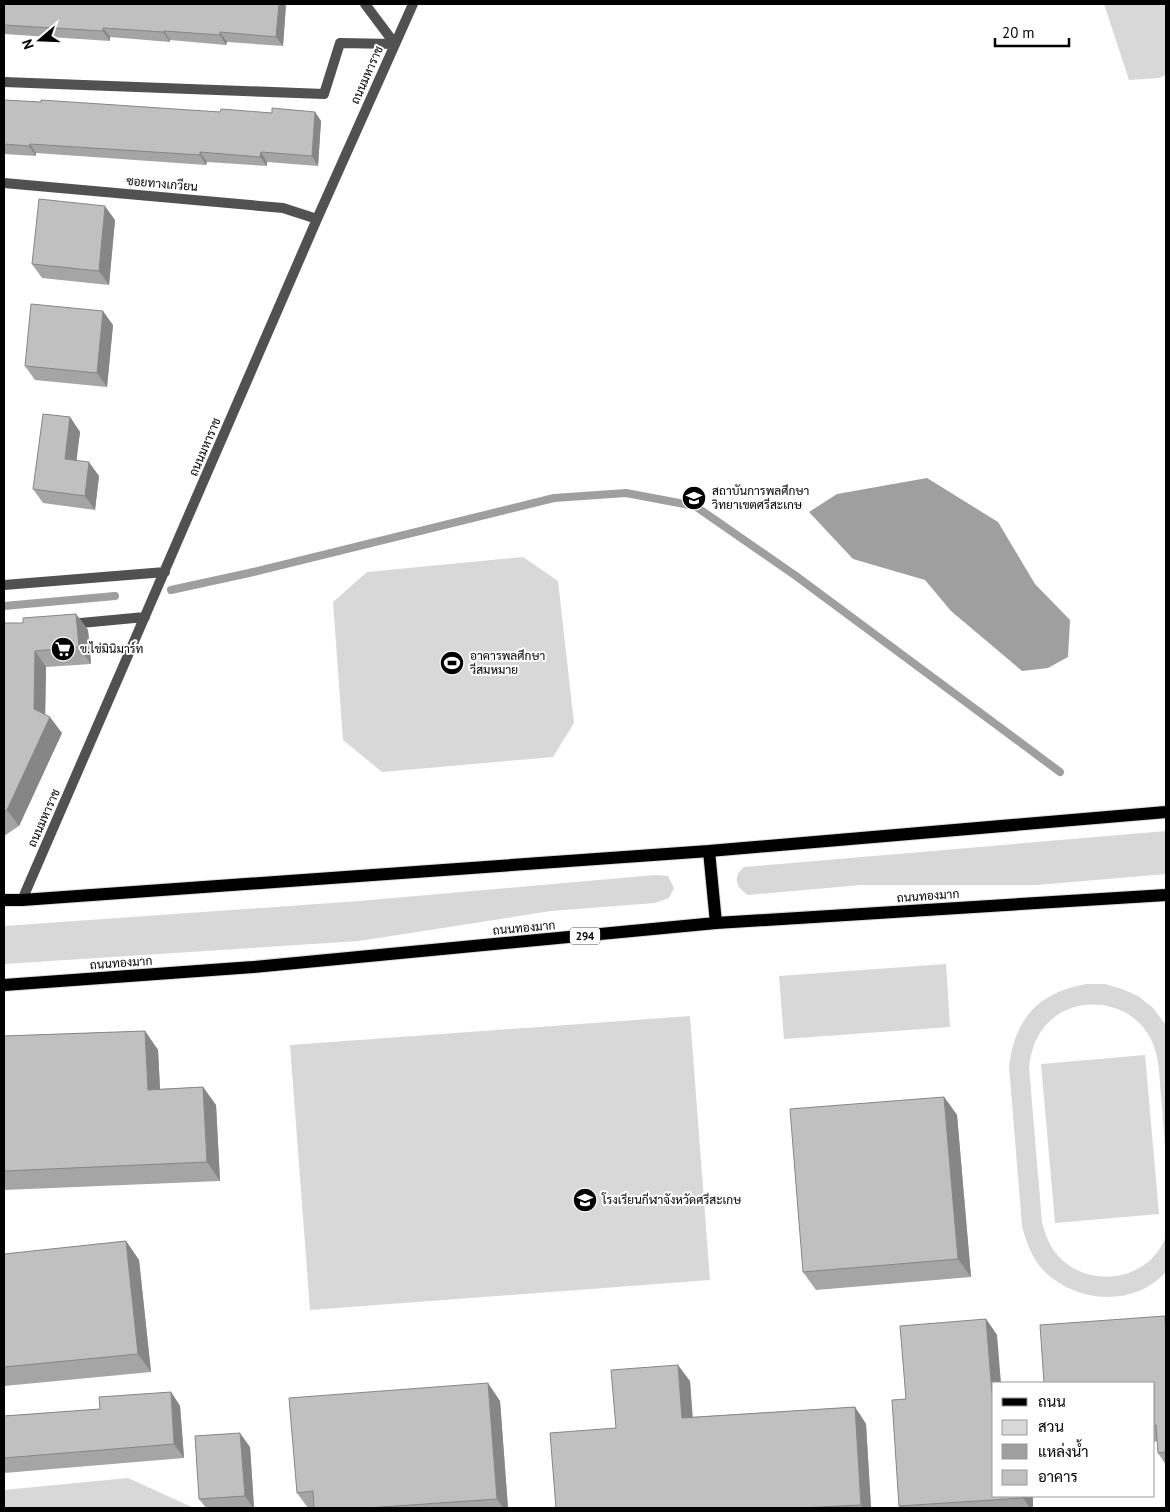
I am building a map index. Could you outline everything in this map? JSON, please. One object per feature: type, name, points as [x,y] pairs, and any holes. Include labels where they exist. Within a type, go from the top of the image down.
[{"type":"main road","points":[[4,900],[709,851],[1166,812]]},
{"type":"main road","points":[[709,851],[716,923]]},
{"type":"main road","name":"ถนนทองมาก","points":[[4,985],[253,967],[716,923],[1166,895]]},
{"type":"street","points":[[365,4],[395,44]]},
{"type":"street","name":"ถนนมหาราช","points":[[22,900],[317,219],[413,4]]},
{"type":"street","points":[[4,82],[324,94],[340,43],[395,44]]},
{"type":"street","name":"ซอยทางเกวียน","points":[[4,183],[283,208],[317,219]]},
{"type":"street","points":[[4,585],[165,572]]},
{"type":"street","points":[[60,624],[145,617]]},
{"type":"green space","points":[[1104,4],[1166,4],[1166,75],[1159,78],[1129,80]]},
{"type":"green space","name":"อาคารพลศึกษา วีสมหมาย","points":[[523,557],[558,581],[574,723],[553,757],[382,772],[343,740],[333,602],[367,572]]},
{"type":"green space","points":[[1166,831],[1166,874],[1037,885],[861,885],[748,895],[737,882],[738,874],[744,867]]},
{"type":"green space","points":[[655,875],[668,876],[674,888],[669,898],[655,903],[551,911],[359,941],[4,964],[4,926],[359,901]]},
{"type":"green space","points":[[946,964],[950,1027],[784,1039],[779,976]]},
{"type":"green space","points":[[1087,984],[1105,984],[1138,996],[1152,1007],[1166,1025],[1166,1157],[1157,1056],[1148,1034],[1128,1014],[1116,1008],[1103,1005],[1075,1007],[1062,1012],[1042,1030],[1033,1047],[1030,1060],[1029,1067],[1042,1222],[1054,1251],[1062,1260],[1080,1272],[1110,1277],[1137,1269],[1149,1261],[1159,1250],[1166,1236],[1166,1272],[1153,1284],[1137,1292],[1121,1296],[1104,1297],[1088,1295],[1056,1281],[1043,1270],[1036,1260],[1022,1226],[1009,1066],[1012,1049],[1017,1034],[1032,1010],[1055,993]]},
{"type":"green space","points":[[690,1016],[710,1280],[310,1310],[290,1045]]},
{"type":"green space","points":[[1145,1055],[1159,1214],[1055,1223],[1041,1064]]},
{"type":"green space","points":[[128,1478],[194,1508],[4,1508],[4,1490]]},
{"type":"water","points":[[927,478],[998,522],[1035,584],[1070,620],[1068,657],[1048,668],[1022,671],[951,611],[925,580],[853,559],[809,512],[837,494]]},
{"type":"building","points":[[4,4],[279,4],[276,37],[220,32],[220,35],[103,28],[103,31],[4,25]]},
{"type":"building","points":[[4,100],[41,102],[41,100],[220,112],[221,109],[272,113],[272,108],[315,112],[312,156],[261,152],[260,157],[200,152],[200,155],[4,144]]},
{"type":"building","points":[[39,199],[105,206],[99,271],[32,264]]},
{"type":"building","points":[[31,304],[103,311],[97,373],[25,366]]},
{"type":"building","points":[[43,414],[70,417],[65,459],[89,462],[85,496],[33,489]]},
{"type":"building","points":[[76,614],[79,647],[35,651],[34,709],[50,717],[7,810],[4,812],[4,623],[23,623],[23,618]]},
{"type":"building","points":[[145,1031],[148,1090],[203,1087],[207,1162],[4,1171],[4,1036]]},
{"type":"building","points":[[944,1097],[958,1259],[803,1272],[790,1109]]},
{"type":"building","points":[[126,1241],[138,1354],[4,1367],[4,1254]]},
{"type":"building","points":[[1165,1316],[1166,1452],[1158,1453],[1155,1425],[1155,1382],[1044,1382],[1040,1325]]},
{"type":"building","points":[[986,1319],[992,1393],[992,1497],[1023,1498],[899,1506],[892,1400],[906,1399],[900,1326]]},
{"type":"building","points":[[678,1365],[682,1418],[855,1407],[861,1505],[801,1508],[556,1508],[550,1433],[616,1428],[611,1370]]},
{"type":"building","points":[[488,1383],[497,1499],[367,1508],[314,1508],[313,1491],[297,1493],[289,1398]]},
{"type":"building","points":[[171,1392],[174,1444],[4,1458],[4,1416],[100,1409],[99,1397]]},
{"type":"building","points":[[240,1433],[245,1496],[199,1499],[195,1436]]},
{"type":"waterway","points":[[171,590],[249,573],[554,498],[626,493],[695,506],[796,576],[1060,772]]},
{"type":"waterway","points":[[4,606],[115,596]]},
{"type":"place","name":"สถาบันการพลศึกษา วิทยาเขตศรีสะเกษ","points":[[694,498]]},
{"type":"place","name":"ข.ไข่มินิมาร์ท","points":[[63,649]]},
{"type":"place","name":"อาคารพลศึกษา วีสมหมาย","points":[[452,663]]},
{"type":"place","name":"โรงเรียนกีฬาจังหวัดศรีสะเกษ","points":[[585,1200]]}]
